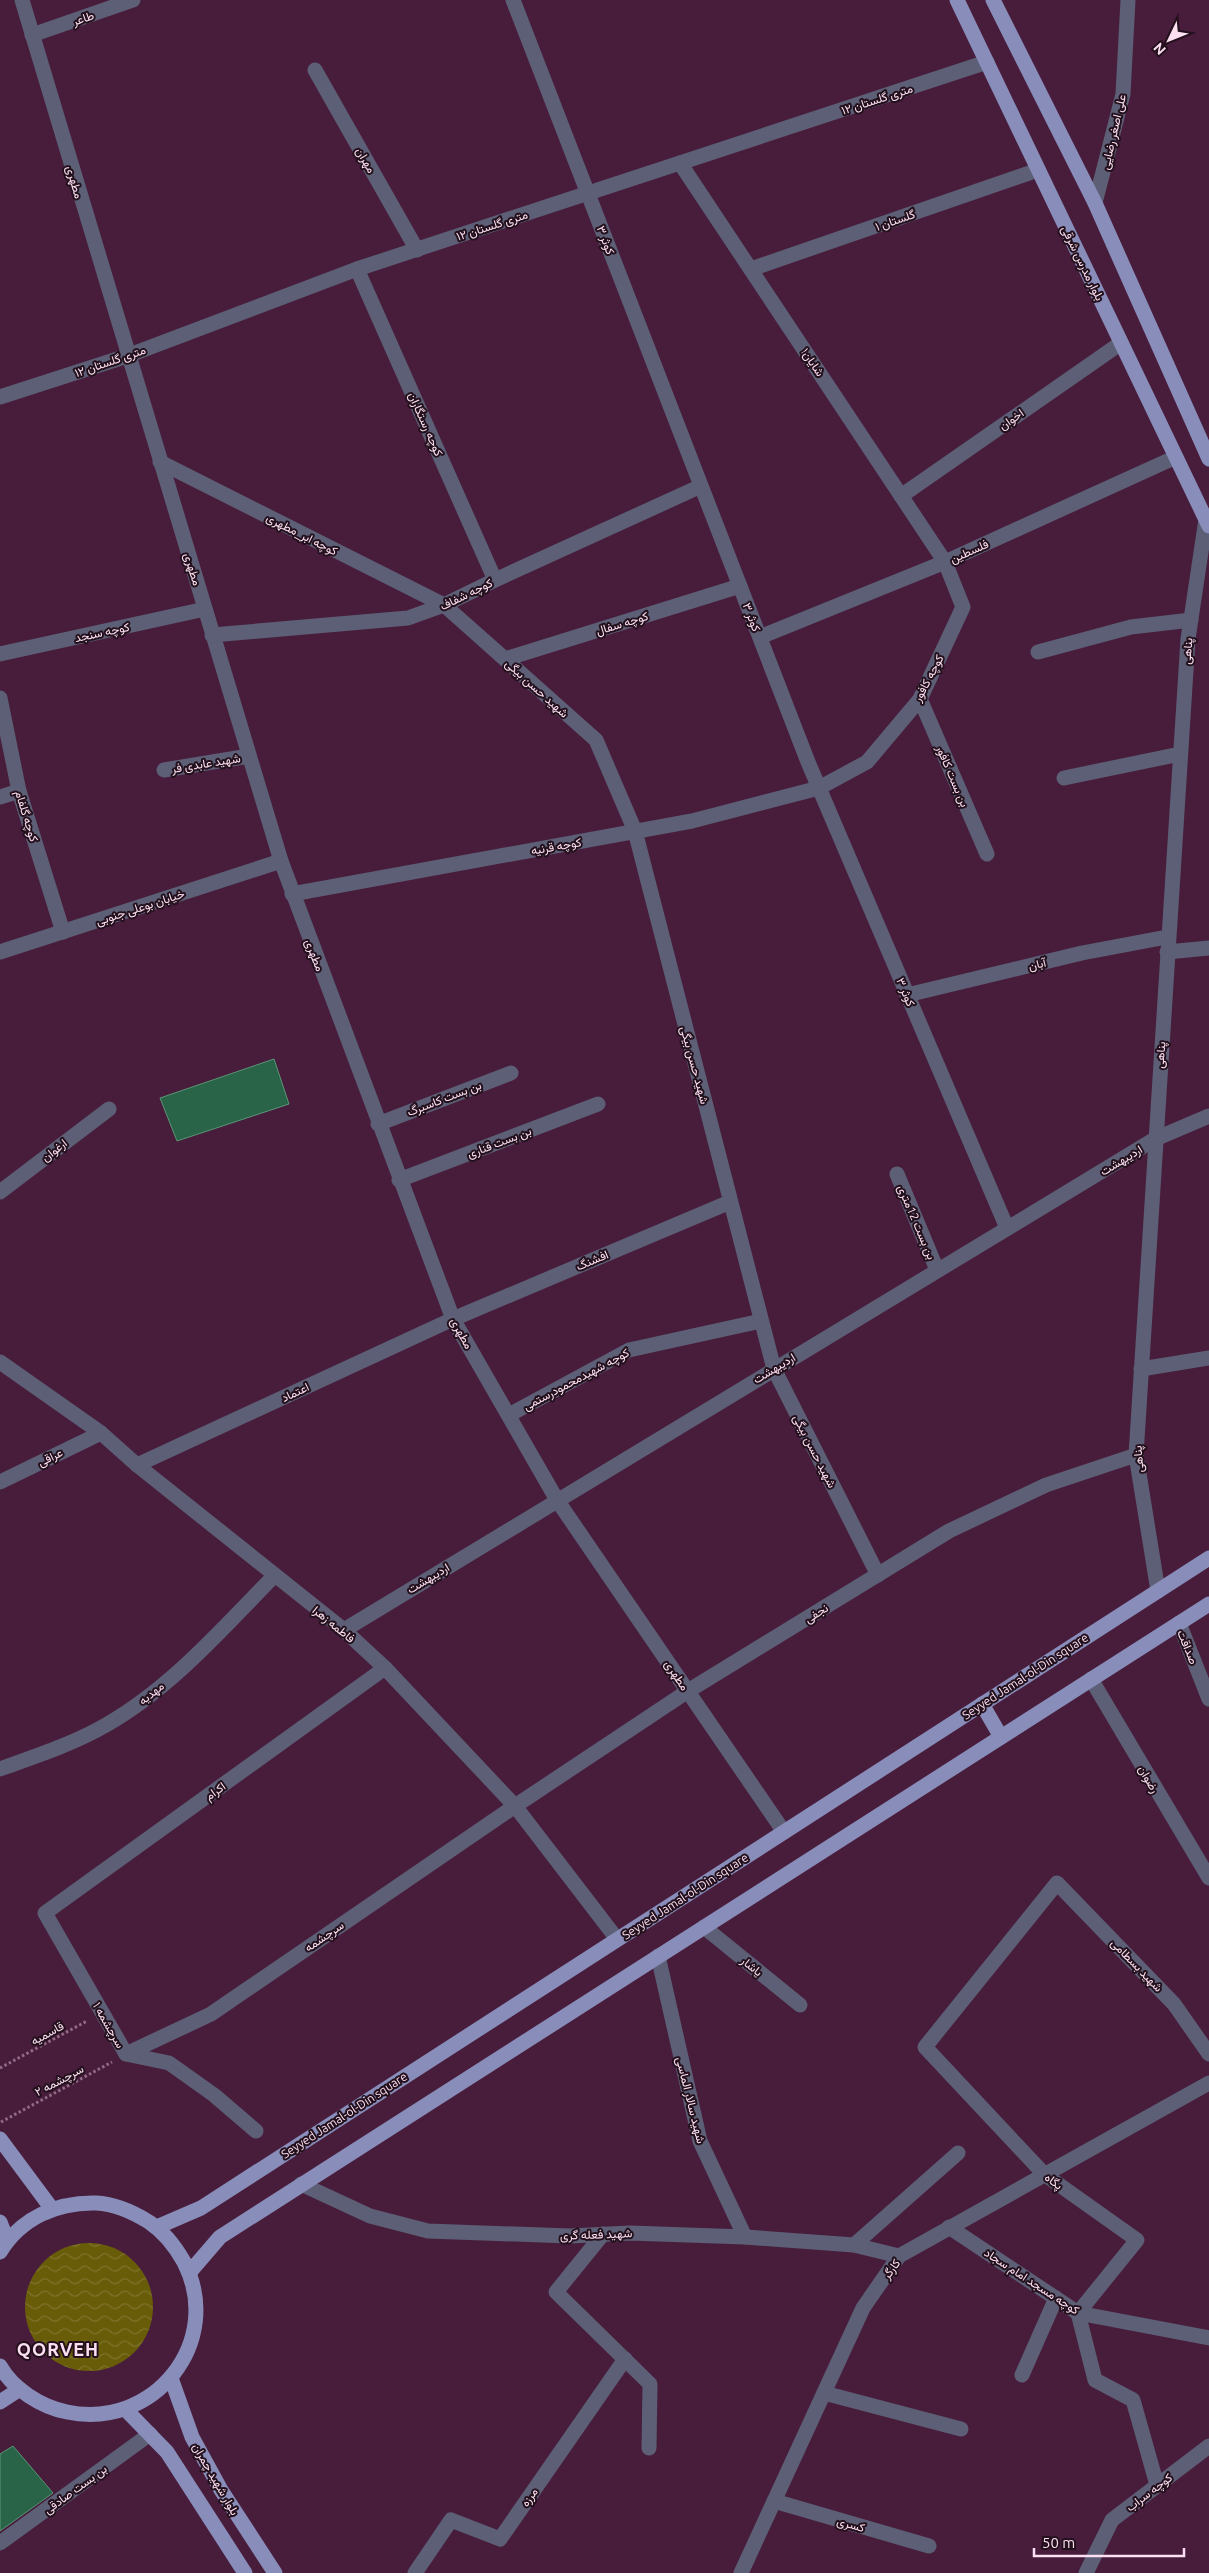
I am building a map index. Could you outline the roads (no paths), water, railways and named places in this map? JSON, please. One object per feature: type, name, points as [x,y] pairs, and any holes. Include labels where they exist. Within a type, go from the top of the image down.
[{"type":"main road","name":"بلوار مدرس شرقی","points":[[957,0],[1207,523]]},
{"type":"main road","points":[[994,0],[1095,203],[1209,458]]},
{"type":"main road","name":"Seyyed Jamal-ol-Din square","points":[[157,2227],[201,2208],[1209,1558]]},
{"type":"main road","points":[[189,2273],[220,2236],[1209,1604]]},
{"type":"main road","points":[[982,1704],[1001,1737]]},
{"type":"main road","points":[[0,2139],[52,2209]]},
{"type":"main road","points":[[0,2366],[20,2389],[38,2402],[59,2411],[81,2415],[103,2415],[125,2409],[150,2397],[171,2378],[183,2360],[192,2339],[196,2317],[195,2294],[189,2273],[176,2248],[157,2227],[134,2212],[107,2204],[80,2203],[52,2209],[20,2227],[4,2246]]},
{"type":"main road","points":[[0,2222],[4,2246]]},
{"type":"main road","name":"بلوار شهید چمران","points":[[171,2378],[192,2437],[208,2467],[275,2573]]},
{"type":"main road","points":[[0,2402],[20,2389]]},
{"type":"main road","name":"بلوار شهید چمران","points":[[125,2409],[167,2452],[245,2573]]},
{"type":"street","name":"مطهری","points":[[22,0],[127,356],[280,861],[453,1319],[557,1500],[784,1832]]},
{"type":"street","name":"طاعر","points":[[32,35],[133,0]]},
{"type":"street","name":"کوثر ۳","points":[[512,0],[819,788],[1007,1228]]},
{"type":"street","name":"علی اصغر رضایی","points":[[1095,203],[1123,94],[1128,0]]},
{"type":"street","name":"۱۲ متری گلستان","points":[[0,398],[127,356],[358,269],[987,62]]},
{"type":"street","name":"مهران","points":[[315,70],[417,250]]},
{"type":"street","name":"شایان۱","points":[[680,163],[945,562]]},
{"type":"street","name":"گلستان ۱","points":[[751,269],[1038,170]]},
{"type":"street","name":"کوچه رستگاران","points":[[358,269],[495,580]]},
{"type":"street","name":"اخوان","points":[[901,496],[1121,342]]},
{"type":"street","name":"فلسطین","points":[[760,637],[945,562],[1176,456]]},
{"type":"street","name":"کوچه ابر_مطهری","points":[[160,462],[444,605]]},
{"type":"street","name":"کوچه شفاف","points":[[212,635],[408,618],[444,605],[701,486]]},
{"type":"street","name":"پناهی","points":[[1158,1591],[1136,1455],[1180,754],[1191,620],[1207,523]]},
{"type":"street","name":"کوچه کافور","points":[[819,788],[867,762],[920,698],[963,607],[945,562]]},
{"type":"street","name":"کوچه سفال","points":[[505,659],[740,586]]},
{"type":"street","name":"شهید حسن بیگی","points":[[444,605],[596,740],[635,832],[774,1369],[878,1574]]},
{"type":"street","name":"کوچه سنجد","points":[[0,654],[205,609]]},
{"type":"street","points":[[1038,652],[1130,627],[1191,620]]},
{"type":"street","name":"کوچه گلفام","points":[[0,698],[19,792],[63,932]]},
{"type":"street","name":"بن بست کافور","points":[[920,698],[987,854]]},
{"type":"street","points":[[1064,778],[1180,754]]},
{"type":"street","name":"شهید عابدی فر","points":[[164,770],[249,756]]},
{"type":"street","name":"کوچه قرنیه","points":[[292,894],[692,821],[819,788]]},
{"type":"street","points":[[0,797],[19,792]]},
{"type":"street","name":"خیابان بوعلی جنوبی","points":[[0,952],[280,861]]},
{"type":"street","name":"آبان","points":[[907,995],[1082,953],[1167,945],[1209,948]]},
{"type":"street","name":"بن بست کاسبرگ","points":[[378,1124],[511,1073]]},
{"type":"street","name":"بن بست قناری","points":[[399,1180],[598,1104]]},
{"type":"street","name":"ارغوان","points":[[0,1192],[109,1109]]},
{"type":"street","name":"اردیبهشت","points":[[344,1630],[1155,1139],[1209,1116]]},
{"type":"street","name":"بن بست 12متری","points":[[897,1174],[937,1270]]},
{"type":"street","name":"افشنگ","points":[[453,1319],[730,1202]]},
{"type":"street","name":"اعتماد","points":[[137,1465],[453,1319]]},
{"type":"street","name":"کوچه شهیدمحمودرستمی","points":[[509,1416],[629,1350],[761,1321]]},
{"type":"street","points":[[1141,1369],[1209,1358]]},
{"type":"street","name":"فاطمه زهرا","points":[[0,1362],[100,1433],[274,1576],[344,1630],[385,1668],[514,1806],[617,1939]]},
{"type":"street","name":"عراقی","points":[[0,1482],[100,1433]]},
{"type":"street","name":"نجفی","points":[[514,1806],[688,1691],[949,1531],[1046,1485],[1136,1455]]},
{"type":"street","name":"مهدیه","points":[[0,1768],[71,1743],[106,1725],[142,1702],[198,1654],[274,1576]]},
{"type":"street","name":"صداقت","points":[[1178,1623],[1209,1699]]},
{"type":"street","name":"اکرام","points":[[45,1913],[385,1668]]},
{"type":"street","name":"رضوان","points":[[1091,1679],[1209,1878]]},
{"type":"street","name":"سرچشمه","points":[[126,2054],[210,2014],[514,1806]]},
{"type":"street","name":"شهید بسطامی","points":[[1057,1883],[1174,2004],[1209,2054]]},
{"type":"street","name":"پگاه","points":[[1057,1883],[925,2047],[1044,2174],[1137,2240],[1078,2313]]},
{"type":"street","name":"سرچشمه ۱","points":[[45,1913],[126,2054],[169,2063],[214,2095],[256,2131]]},
{"type":"street","name":"یاشار","points":[[704,1927],[800,2005]]},
{"type":"street","name":"شهید سالار الماسی","points":[[658,1956],[700,2141],[744,2237]]},
{"type":"street","name":"کارگر","points":[[741,2573],[863,2308],[899,2256],[1209,2084]]},
{"type":"street","points":[[854,2245],[958,2154]]},
{"type":"street","name":"شهید فعله گری","points":[[301,2184],[370,2216],[428,2230],[570,2236],[630,2233],[744,2237],[854,2245],[899,2256]]},
{"type":"street","name":"کوچه مسجد امام سجاد","points":[[949,2227],[1078,2313],[1209,2338]]},
{"type":"street","points":[[604,2234],[556,2292],[650,2384],[649,2448]]},
{"type":"street","points":[[1022,2375],[1056,2298]]},
{"type":"street","points":[[1078,2313],[1095,2380],[1132,2400],[1157,2485]]},
{"type":"street","name":"مرزه","points":[[415,2573],[451,2520],[500,2539],[625,2359]]},
{"type":"street","points":[[824,2393],[961,2429]]},
{"type":"street","name":"بن بست صادقی","points":[[0,2544],[150,2434]]},
{"type":"street","name":"کوچه سراب","points":[[1086,2573],[1112,2520],[1209,2446]]},
{"type":"street","name":"کسری","points":[[774,2501],[929,2546]]},
{"type":"water","points":[[89,2243],[113,2248],[134,2262],[148,2283],[153,2307],[148,2331],[134,2352],[113,2366],[89,2371],[65,2366],[44,2352],[30,2331],[25,2307],[30,2283],[44,2262],[65,2248]]},
{"type":"district","name":"QORVEH","points":[[58,2349]]}]
